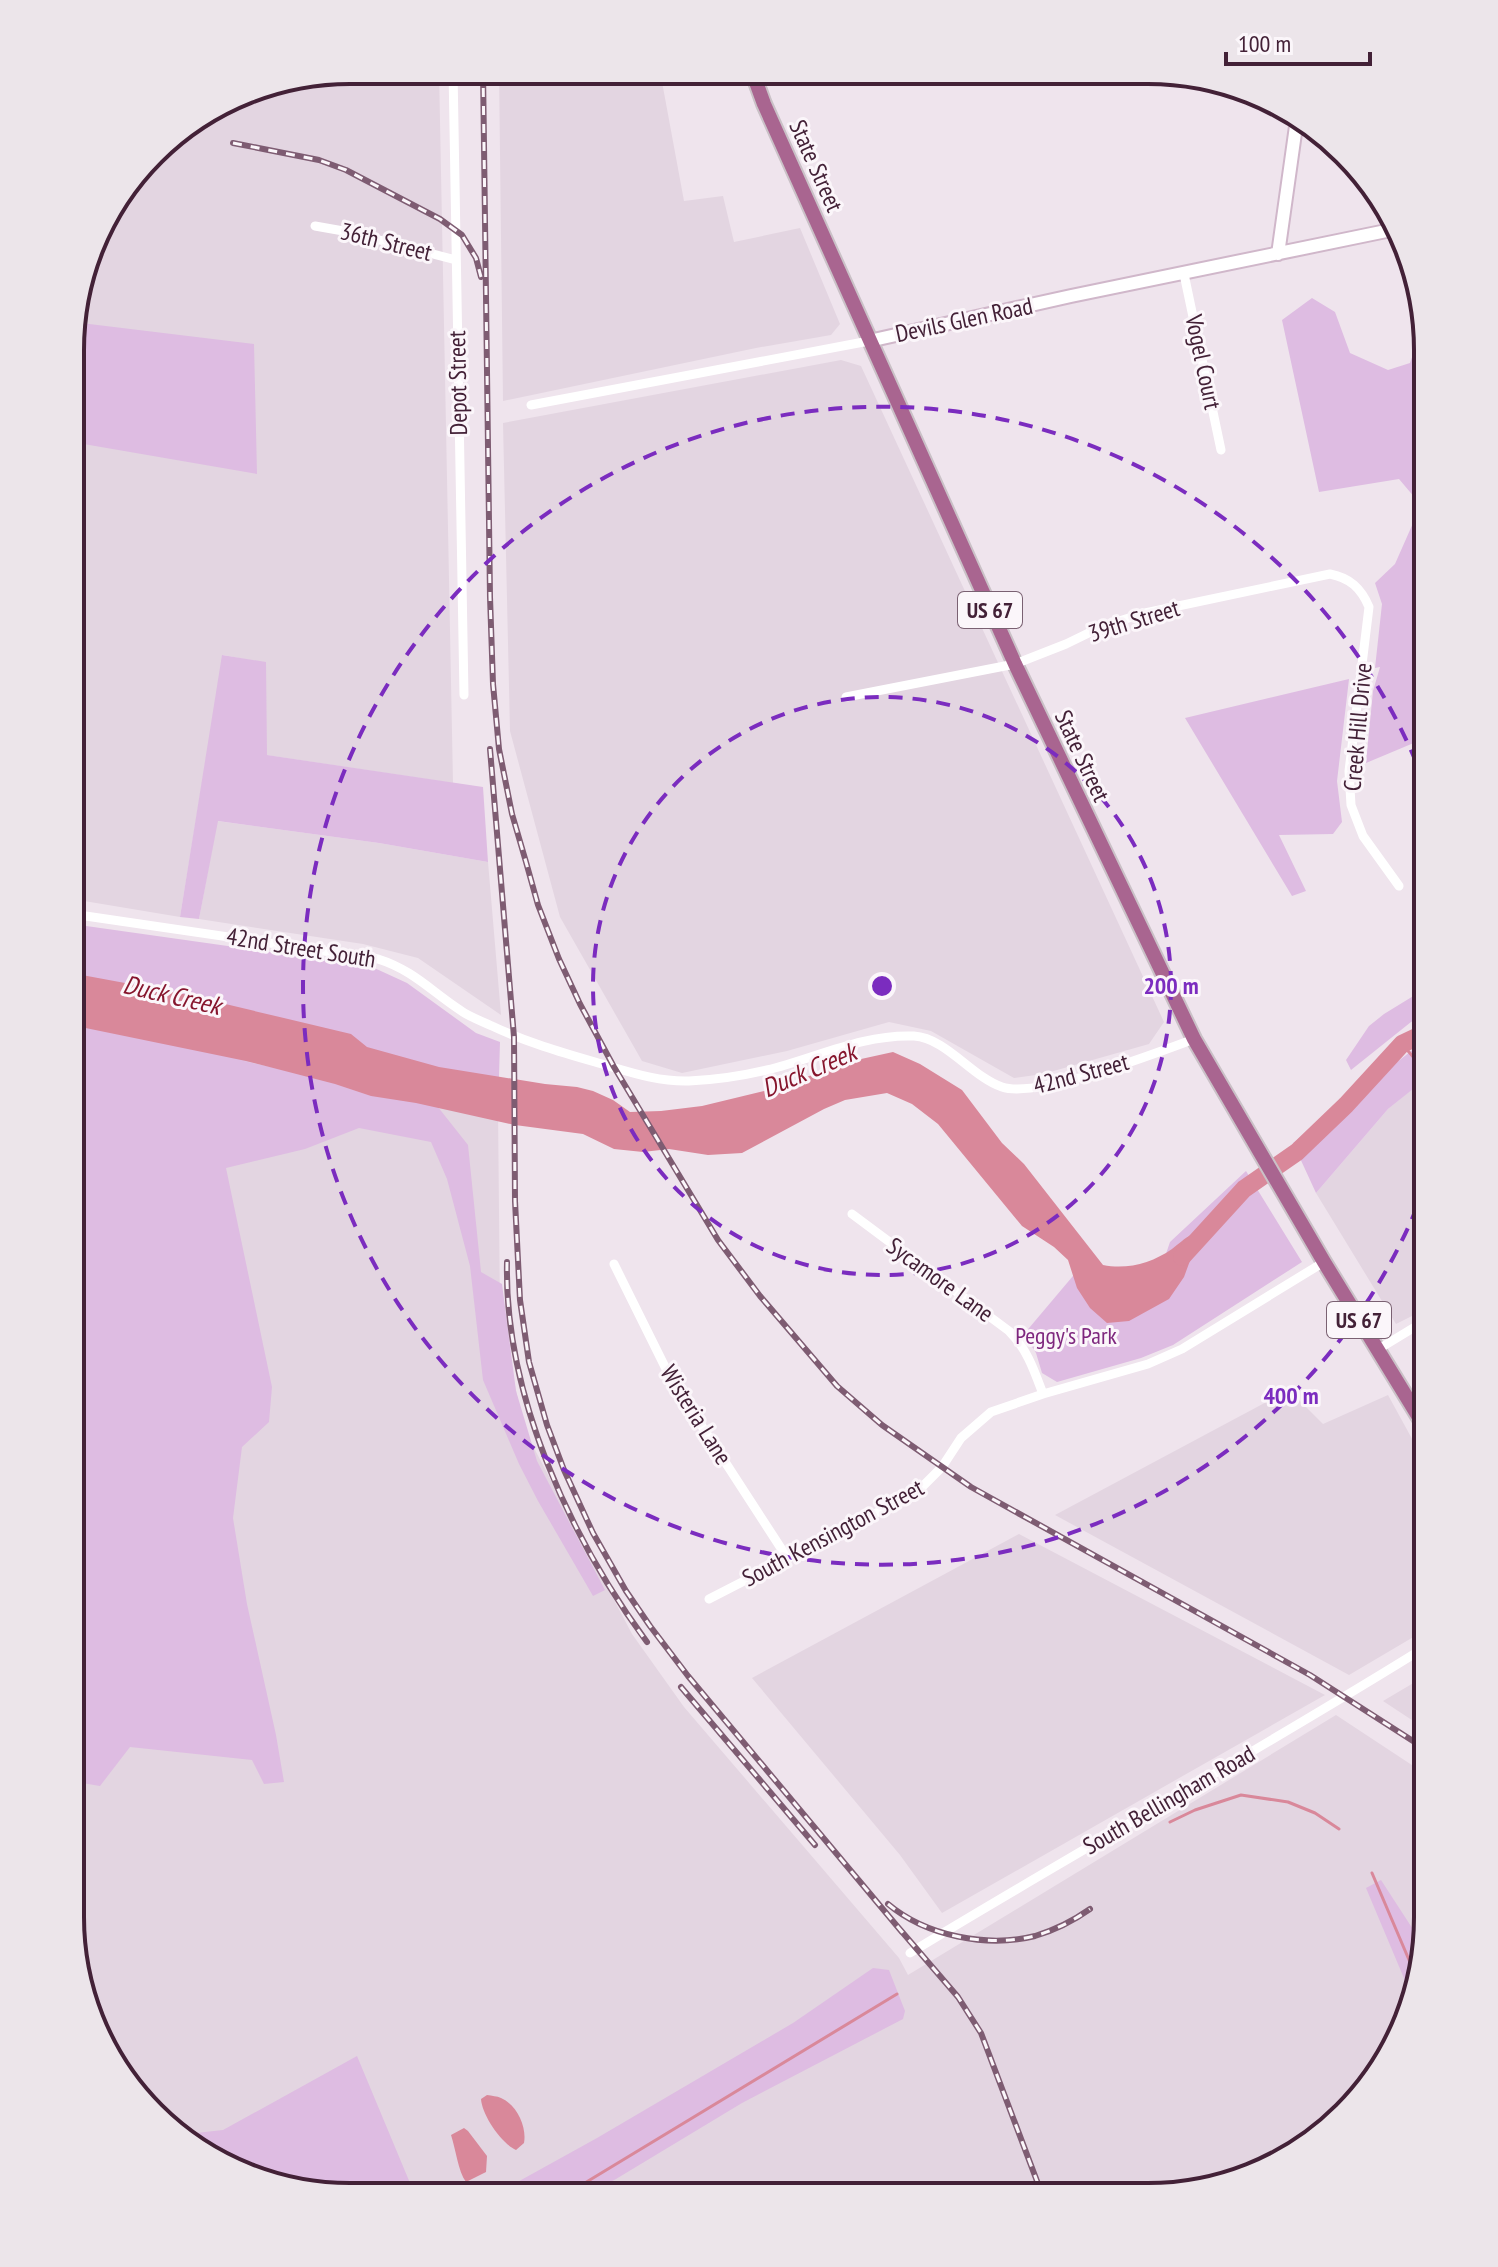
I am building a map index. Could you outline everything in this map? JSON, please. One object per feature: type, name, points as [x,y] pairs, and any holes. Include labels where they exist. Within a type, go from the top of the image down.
[{"type":"main road","name":"State Street","points":[[757,84],[1015,664],[1194,1039],[1413,1408]]},
{"type":"main road","points":[[1278,254],[1296,130]]},
{"type":"main road","name":"Devils Glen Road","points":[[869,341],[1385,231]]},
{"type":"street","name":"Depot Street","points":[[453,84],[464,695]]},
{"type":"street","name":"36th Street","points":[[315,226],[456,260]]},
{"type":"street","name":"Vogel Court","points":[[1184,274],[1221,450]]},
{"type":"street","name":"Devils Glen Road","points":[[531,405],[869,341]]},
{"type":"street","name":"39th Street","points":[[846,697],[1015,664],[1103,626],[1145,613],[1330,574],[1344,577],[1363,594],[1369,607],[1365,649]]},
{"type":"street","name":"Creek Hill Drive","points":[[1365,649],[1349,771],[1351,805],[1363,836],[1399,886]]},
{"type":"street","name":"42nd Street South","points":[[84,916],[378,959],[399,966],[462,1012],[545,1048],[656,1080],[688,1081],[744,1074]]},
{"type":"street","name":"42nd Street","points":[[744,1074],[769,1070],[850,1044],[890,1036],[919,1036],[945,1049],[1002,1087],[1026,1089],[1109,1069],[1194,1039]]},
{"type":"street","name":"Sycamore Lane","points":[[852,1214],[1020,1341],[1043,1394]]},
{"type":"street","name":"South Kensington Street","points":[[709,1599],[917,1492],[938,1472],[961,1438],[991,1412],[1148,1364],[1182,1349],[1324,1262]]},
{"type":"street","name":"Wisteria Lane","points":[[614,1264],[670,1377],[788,1559]]},
{"type":"street","points":[[1377,1350],[1413,1328]]},
{"type":"street","name":"South Bellingham Road","points":[[910,1953],[1303,1723],[1413,1655]]},
{"type":"shaded area","points":[[439,84],[453,783],[266,755],[266,663],[223,655],[180,917],[84,901],[84,350],[86,315],[98,264],[120,217],[150,175],[188,139],[232,111],[264,98],[315,86]]},
{"type":"shaded area","points":[[499,84],[662,84],[684,201],[723,196],[734,242],[800,228],[840,324],[831,335],[503,401]]},
{"type":"shaded area","points":[[841,360],[861,366],[1164,1022],[1149,1044],[1043,1074],[1014,1078],[931,1031],[889,1022],[787,1051],[682,1073],[642,1061],[560,917],[510,731],[503,423]]},
{"type":"shaded area","points":[[217,821],[379,843],[488,862],[501,1015],[418,958],[363,944],[199,919]]},
{"type":"shaded area","points":[[84,1028],[498,1109],[500,1312],[524,1429],[632,1634],[684,1707],[899,1958],[908,1975],[1336,1715],[1413,1766],[1413,1934],[1409,1969],[1387,2035],[1359,2079],[1310,2128],[1250,2163],[1200,2178],[1148,2183],[350,2183],[315,2181],[281,2174],[248,2163],[217,2147],[188,2128],[139,2079],[104,2019],[86,1952]]},
{"type":"shaded area","points":[[1414,1088],[1413,1315],[1396,1324],[1316,1193],[1388,1109]]},
{"type":"shaded area","points":[[1289,1390],[1323,1424],[1388,1395],[1413,1441],[1413,1637],[1349,1675],[1055,1515]]},
{"type":"shaded area","points":[[1019,1534],[1325,1695],[942,1913],[900,1855],[752,1678]]},
{"type":"shaded area","points":[[1413,1683],[1413,1721],[1383,1701]]},
{"type":"green space","points":[[1312,298],[1335,312],[1350,353],[1388,370],[1410,363],[1414,351],[1414,497],[1399,479],[1319,492],[1282,320]]},
{"type":"green space","points":[[86,324],[254,344],[257,474],[84,444]]},
{"type":"green space","points":[[1414,521],[1414,743],[1366,763],[1373,691],[1380,667],[1375,668],[1382,604],[1375,583],[1395,564]]},
{"type":"green space","points":[[222,655],[266,662],[267,755],[483,787],[488,862],[379,843],[218,821],[199,919],[180,917]]},
{"type":"green space","points":[[1349,679],[1337,781],[1342,822],[1333,834],[1279,835],[1306,891],[1292,896],[1185,718]]},
{"type":"green space","points":[[84,926],[370,966],[407,983],[476,1033],[500,1042],[498,1109],[239,1060],[434,1102],[468,1145],[481,1272],[502,1284],[516,1391],[537,1461],[605,1590],[593,1596],[519,1464],[483,1380],[470,1266],[447,1179],[431,1142],[359,1128],[305,1149],[226,1168],[272,1387],[269,1422],[242,1447],[233,1518],[247,1604],[284,1782],[264,1784],[252,1760],[130,1747],[100,1786],[84,1783]]},
{"type":"green space","points":[[1414,996],[1414,1020],[1351,1070],[1346,1060],[1369,1026]]},
{"type":"green space","points":[[1414,1049],[1414,1089],[1388,1109],[1316,1193],[1293,1143]]},
{"type":"green space","name":"Peggy's Park","points":[[1246,1171],[1302,1262],[1173,1345],[1141,1358],[1057,1382],[1042,1373],[1036,1353],[1024,1334],[1078,1270],[1155,1286],[1170,1242]]},
{"type":"green space","points":[[1381,1880],[1413,1929],[1406,1982],[1366,1888]]},
{"type":"green space","points":[[873,1968],[889,1970],[905,2011],[903,2019],[742,2103],[608,2183],[516,2183],[597,2138],[793,2023]]},
{"type":"green space","points":[[357,2056],[410,2183],[315,2181],[281,2174],[248,2163],[196,2133],[223,2130]]},
{"type":"water","points":[[84,975],[179,993],[351,1034],[367,1047],[439,1067],[593,1091],[630,1112],[702,1106],[772,1089],[852,1061],[893,1052],[920,1064],[962,1090],[1103,1265],[1121,1267],[1148,1262],[1193,1234],[1198,1239],[1184,1277],[1169,1299],[1129,1321],[1107,1323],[1090,1308],[1077,1288],[1068,1260],[1022,1226],[938,1124],[912,1104],[887,1093],[845,1100],[742,1153],[708,1155],[669,1149],[643,1152],[614,1149],[583,1134],[515,1125],[371,1096],[246,1061],[84,1028]]},
{"type":"water","points":[[487,2095],[507,2101],[520,2117],[524,2143],[516,2150],[504,2141],[489,2120],[481,2099]]},
{"type":"water","points":[[464,2128],[487,2156],[486,2172],[466,2182],[451,2135]]},
{"type":"waterway","name":"Duck Creek","points":[[1182,1257],[1244,1189],[1297,1152],[1402,1044],[1414,1039]]},
{"type":"waterway","points":[[1402,1044],[1414,1057]]},
{"type":"waterway","points":[[1170,1822],[1241,1795],[1288,1802],[1315,1813],[1339,1829]]},
{"type":"waterway","points":[[1372,1873],[1410,1962]]},
{"type":"waterway","points":[[585,2183],[897,1994]]},
{"type":"railway","points":[[483,84],[490,597],[499,749],[512,814],[538,905],[580,1004],[614,1067],[718,1240],[760,1296],[837,1386],[882,1425],[971,1487],[1310,1675],[1413,1741]]},
{"type":"railway","points":[[233,143],[319,160],[346,170],[440,219],[462,235],[476,258],[481,277]]},
{"type":"railway","points":[[490,749],[514,1037],[515,1201],[520,1300],[529,1362],[547,1425],[593,1533],[650,1626],[688,1676],[902,1932]]},
{"type":"railway","points":[[507,1262],[509,1312],[517,1362],[547,1462],[592,1557],[647,1642]]},
{"type":"railway","points":[[681,1687],[815,1845]]},
{"type":"railway","points":[[888,1904],[903,1915],[939,1931],[977,1940],[997,1941],[1042,1934],[1090,1909]]},
{"type":"railway","points":[[897,1926],[958,1997],[981,2033],[1038,2183]]}]
